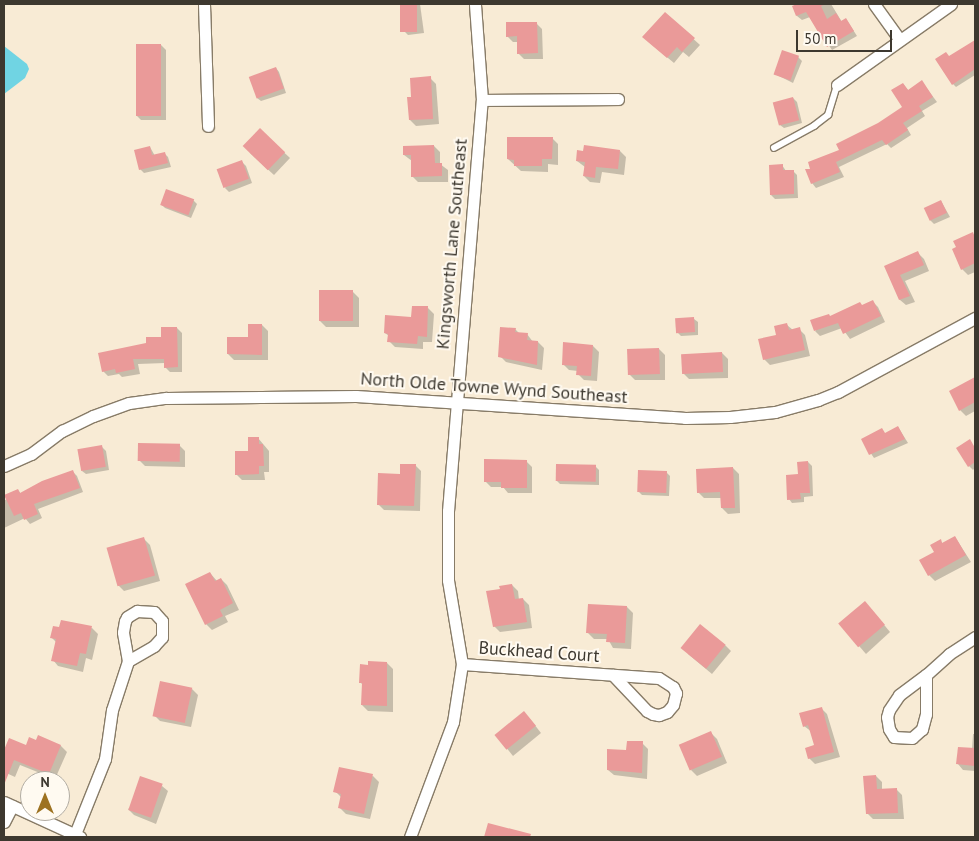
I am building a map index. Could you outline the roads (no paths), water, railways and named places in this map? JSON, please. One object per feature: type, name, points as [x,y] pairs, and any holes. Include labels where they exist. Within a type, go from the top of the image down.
[{"type":"street","points":[[204,4],[208,126]]},
{"type":"street","name":"Kingsworth Lane Southeast","points":[[410,837],[453,722],[462,664],[448,580],[448,512],[482,100],[475,4]]},
{"type":"street","points":[[874,4],[900,40]]},
{"type":"street","points":[[837,85],[951,4]]},
{"type":"street","points":[[482,100],[618,99]]},
{"type":"street","name":"North Olde Towne Wynd Southeast","points":[[4,466],[31,454],[62,431],[93,416],[129,403],[149,400],[328,395],[456,401],[607,414],[685,418],[776,412],[838,392],[975,318]]},
{"type":"street","points":[[4,822],[8,804],[79,836],[105,759],[112,710],[128,661],[123,626],[127,616],[143,610],[154,612],[162,621],[162,637],[154,646],[128,661]]},
{"type":"street","points":[[926,675],[926,714],[922,730],[912,738],[894,737],[889,729],[889,710],[906,688],[926,675],[949,654],[975,637]]},
{"type":"street","name":"Buckhead Court","points":[[462,664],[659,678],[667,681],[673,687],[676,693],[673,706],[667,712],[659,715],[646,711],[613,675]]},
{"type":"lane","points":[[774,148],[814,126],[828,115],[837,85]]},
{"type":"water","points":[[4,46],[27,64],[29,69],[25,78],[4,94]]}]
